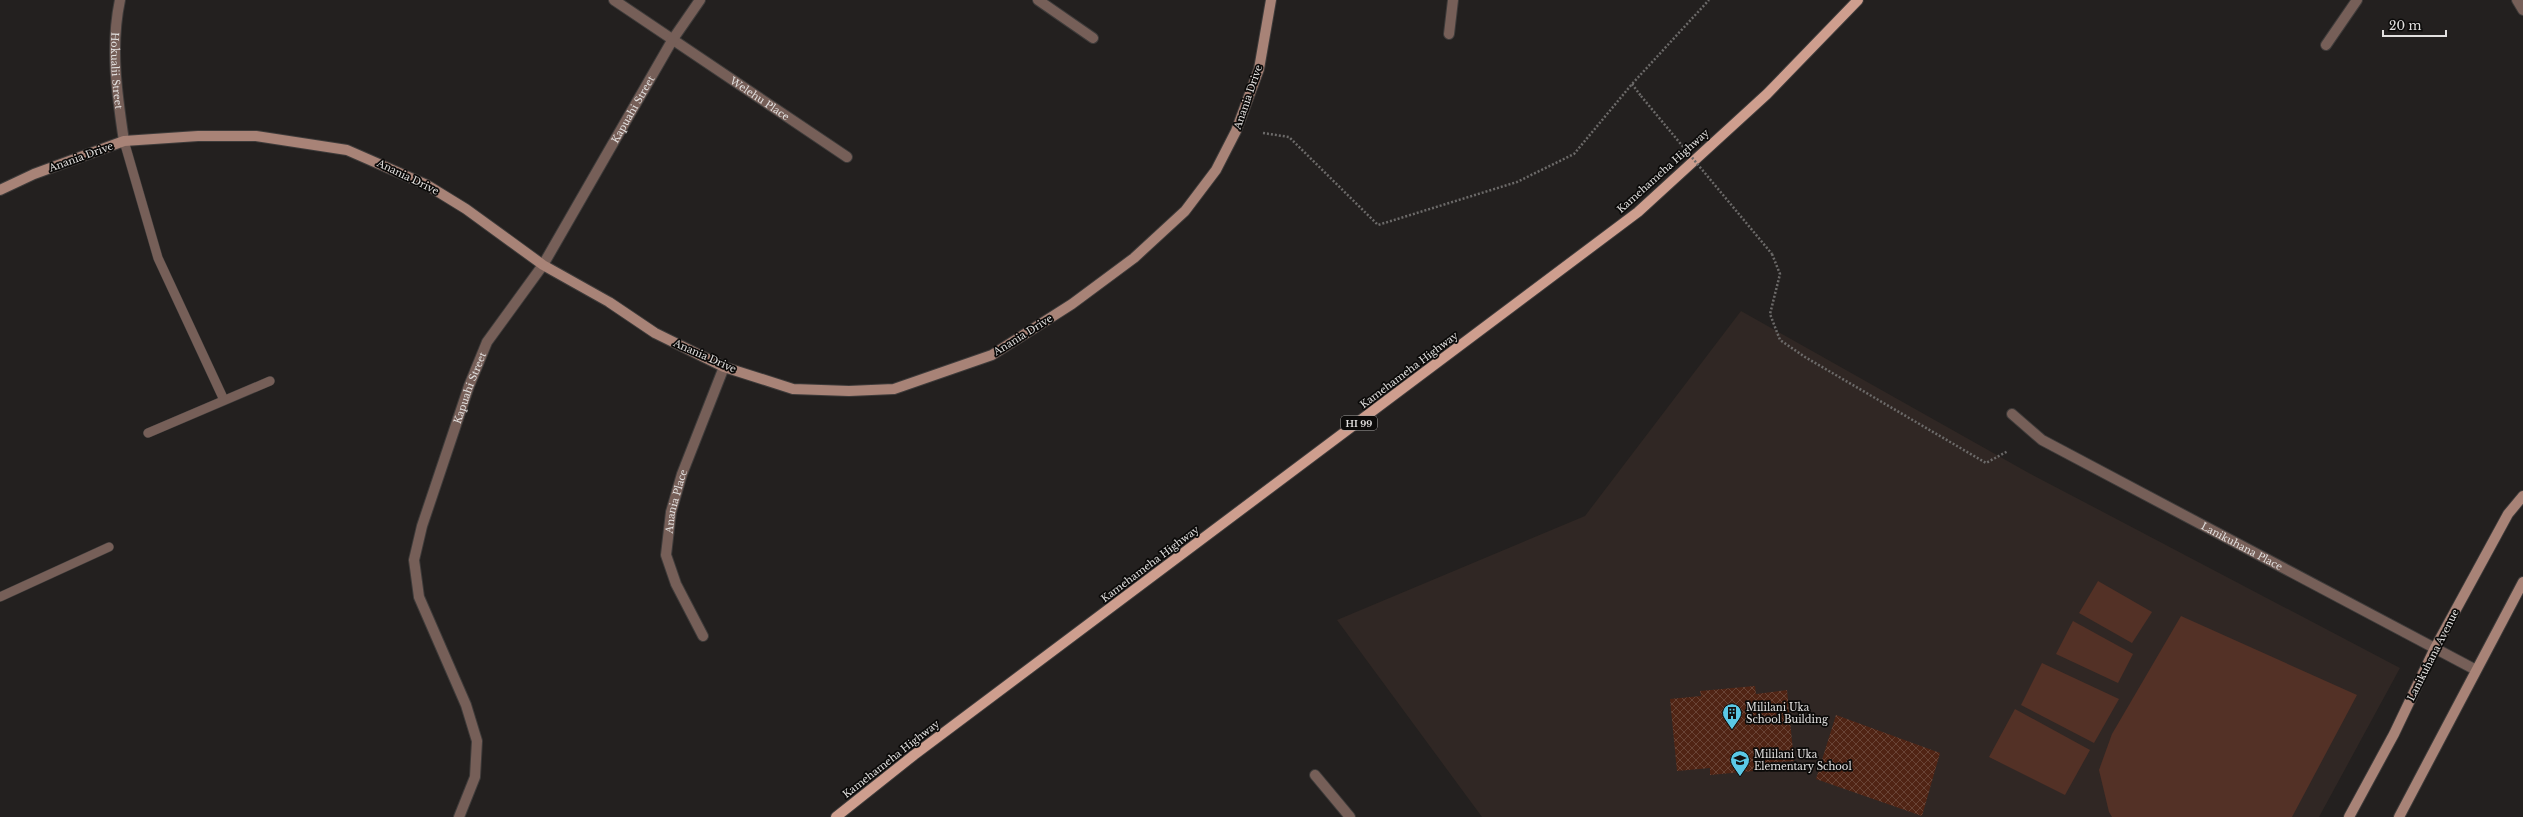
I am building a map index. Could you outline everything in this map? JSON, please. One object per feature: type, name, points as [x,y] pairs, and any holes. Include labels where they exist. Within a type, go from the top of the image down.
[{"type":"main road","name":"Kamehameha Highway","points":[[836,817],[914,755],[1638,212],[1767,94],[1858,0]]},
{"type":"street","name":"Hokualii Street","points":[[120,0],[115,25],[117,92],[124,141]]},
{"type":"street","name":"Welehu Place","points":[[614,0],[673,38],[848,158]]},
{"type":"street","name":"Kapuahi Street","points":[[458,817],[475,777],[477,741],[466,705],[419,597],[414,560],[422,526],[469,386],[487,342],[542,265],[673,38],[700,0]]},
{"type":"street","points":[[1038,0],[1093,38]]},
{"type":"street","name":"Anania Drive","points":[[0,190],[34,174],[124,141],[198,136],[256,136],[347,150],[427,185],[466,209],[542,265],[609,302],[655,333],[724,367],[793,389],[849,391],[894,389],[992,355],[1072,304],[1134,258],[1185,211],[1216,170],[1236,131],[1259,69],[1271,0]]},
{"type":"street","points":[[1449,34],[1453,0]]},
{"type":"street","points":[[2326,46],[2357,0]]},
{"type":"street","points":[[2516,0],[2523,10]]},
{"type":"street","name":"Anania Place","points":[[702,636],[676,584],[666,555],[671,512],[682,474],[724,367]]},
{"type":"street","name":"Lanikuhana Place","points":[[2012,414],[2042,440],[2476,670]]},
{"type":"street","name":"Lanikuhana Avenue","points":[[2350,817],[2394,734],[2435,648],[2508,514],[2523,496]]},
{"type":"street","points":[[2399,817],[2523,582]]},
{"type":"street","points":[[1315,775],[1350,817]]},
{"type":"lane","points":[[124,141],[158,258],[224,400]]},
{"type":"lane","points":[[148,433],[270,381]]},
{"type":"lane","points":[[0,597],[109,547]]},
{"type":"path","points":[[1263,133],[1289,137],[1378,225],[1517,182],[1574,154],[1632,84],[1709,0]]},
{"type":"path","points":[[1632,84],[1772,254],[1780,274],[1770,314],[1780,340],[1805,357],[1986,464],[2008,451]]},
{"type":"shaded area","points":[[1741,311],[2027,472],[2400,668],[2319,817],[1482,817],[1337,620],[1585,516]]},
{"type":"shaded area","points":[[2098,581],[2152,612],[2132,643],[2079,613]]},
{"type":"shaded area","points":[[2181,616],[2357,695],[2292,817],[2112,817],[2109,812],[2099,770],[2112,734]]},
{"type":"shaded area","points":[[2073,621],[2133,654],[2118,683],[2056,654]]},
{"type":"shaded area","points":[[2042,663],[2119,699],[2094,743],[2021,705]]},
{"type":"shaded area","points":[[2015,709],[2090,750],[2065,795],[1989,757]]},
{"type":"building","name":"Mililani Uka School Building","points":[[1755,686],[1756,694],[1787,690],[1794,761],[1763,763],[1764,770],[1710,775],[1710,768],[1677,771],[1670,699],[1701,696],[1700,691]]},
{"type":"building","points":[[1836,715],[1940,753],[1922,816],[1816,779]]},
{"type":"place","name":"Mililani Uka School Building","points":[[1732,730]]},
{"type":"place","name":"Mililani Uka Elementary School","points":[[1740,777]]}]
